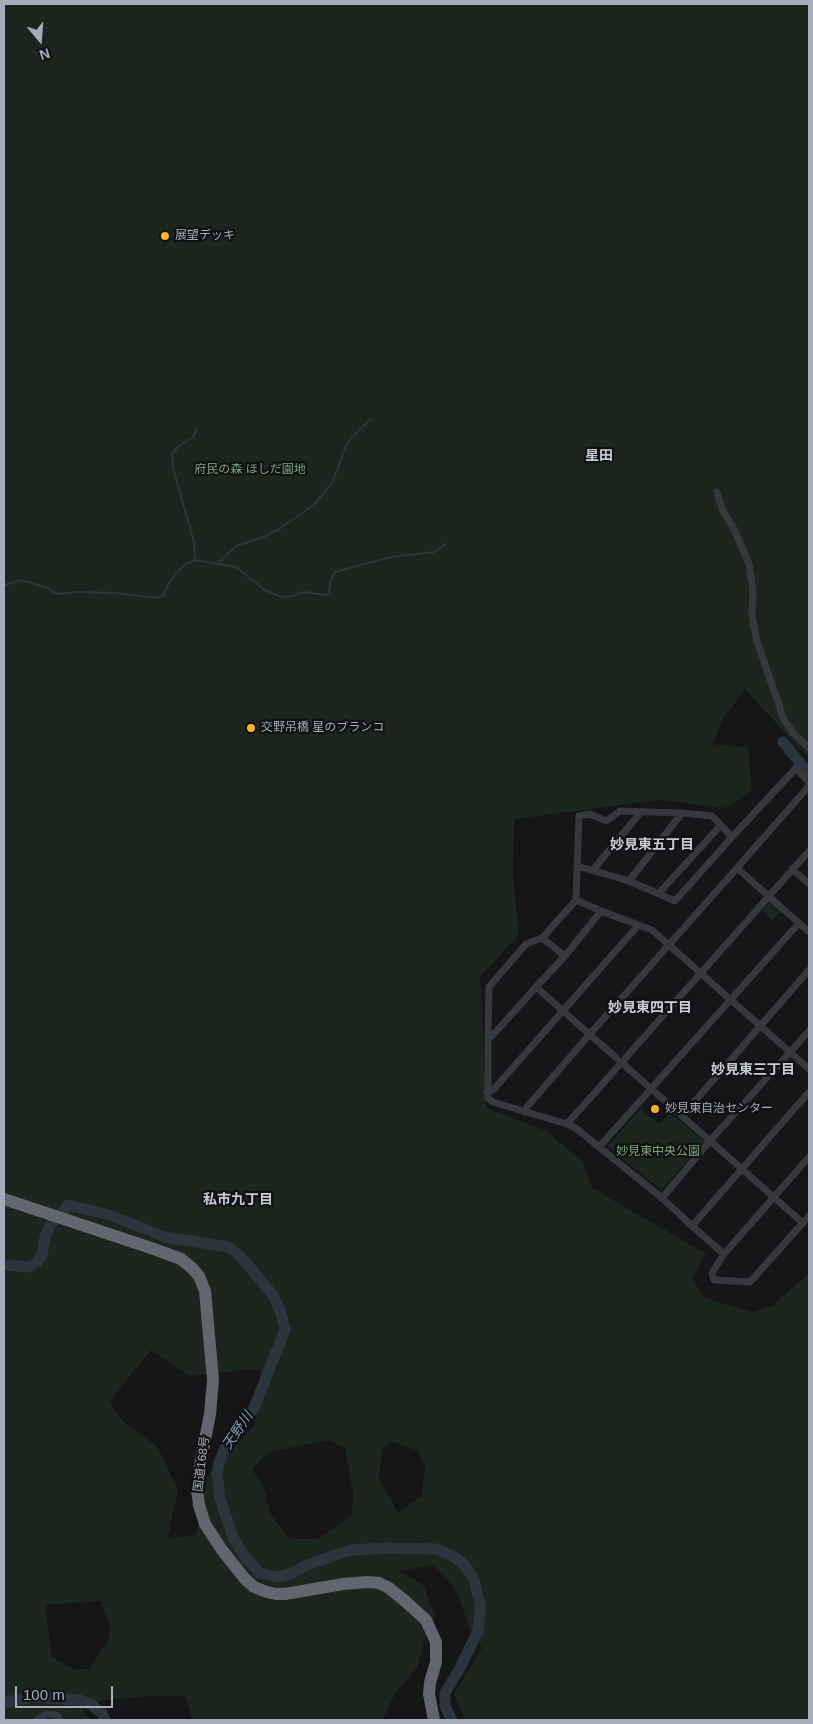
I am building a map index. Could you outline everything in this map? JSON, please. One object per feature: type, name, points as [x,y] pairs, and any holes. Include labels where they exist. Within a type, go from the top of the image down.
[{"type":"highway","name":"国道168号","points":[[4,1199],[121,1237],[181,1259],[192,1268],[205,1291],[213,1380],[210,1414],[197,1490],[205,1524],[222,1550],[245,1579],[254,1587],[276,1594],[360,1582],[379,1584],[390,1588],[426,1620],[434,1637],[437,1652],[429,1694],[434,1720]]},
{"type":"street","points":[[717,492],[722,509],[734,529],[749,564],[753,591],[752,615],[756,638],[784,720],[792,733],[809,748]]},
{"type":"street","points":[[578,866],[629,882],[676,901],[796,768],[809,782]]},
{"type":"street","points":[[524,1112],[590,1034],[809,786]]},
{"type":"street","points":[[724,1254],[662,1198],[577,1129],[567,1124],[493,1102],[488,1098],[488,1038],[489,987],[526,944],[542,938],[576,900],[579,816],[590,814],[606,821],[620,811],[712,816],[732,837]]},
{"type":"street","points":[[593,870],[640,813]]},
{"type":"street","points":[[629,882],[682,813]]},
{"type":"street","points":[[659,893],[721,825]]},
{"type":"street","points":[[567,1124],[809,851]]},
{"type":"street","points":[[737,868],[809,932]]},
{"type":"street","points":[[792,869],[809,884]]},
{"type":"street","points":[[576,900],[652,930],[809,1069]]},
{"type":"street","points":[[488,1038],[493,1035],[565,956],[601,911]]},
{"type":"street","points":[[599,1147],[799,923]]},
{"type":"street","points":[[487,1092],[494,1089],[635,929],[636,924]]},
{"type":"street","points":[[542,938],[565,956]]},
{"type":"street","points":[[682,1116],[809,970]]},
{"type":"street","points":[[536,987],[803,1223]]},
{"type":"street","points":[[662,1198],[809,1030]]},
{"type":"street","points":[[692,1226],[809,1092]]},
{"type":"street","points":[[809,1157],[724,1254],[712,1273],[714,1280],[750,1282],[809,1216]]},
{"type":"street","points":[[37,1720],[46,1714],[56,1715],[60,1720]]},
{"type":"green space","name":"府民の森 ほしだ園地","points":[[4,4],[809,4],[809,759],[745,689],[723,719],[712,744],[748,748],[752,790],[727,808],[661,800],[514,819],[513,875],[519,934],[480,977],[486,1108],[545,1130],[583,1162],[592,1188],[706,1254],[692,1279],[705,1298],[751,1312],[772,1306],[809,1273],[809,1720],[466,1720],[454,1694],[482,1648],[471,1632],[451,1582],[432,1565],[399,1571],[423,1585],[435,1615],[425,1639],[418,1666],[395,1694],[382,1720],[193,1720],[185,1696],[149,1696],[100,1701],[82,1710],[91,1720],[4,1720]],"holes":[[[151,1350],[190,1376],[241,1370],[261,1370],[255,1425],[207,1476],[196,1535],[167,1539],[178,1490],[157,1446],[124,1422],[109,1402]],[[329,1440],[345,1448],[353,1492],[352,1515],[318,1539],[290,1539],[270,1514],[263,1486],[252,1469],[269,1452]],[[390,1441],[417,1450],[425,1465],[422,1496],[398,1513],[379,1478],[382,1449]],[[101,1601],[110,1627],[108,1640],[89,1669],[74,1669],[52,1657],[45,1605]]]},
{"type":"green space","points":[[770,901],[782,911],[772,921],[762,910]]},
{"type":"green space","name":"妙見東中央公園","points":[[641,1109],[659,1124],[671,1113],[705,1142],[661,1190],[607,1146]]},
{"type":"waterway","points":[[219,562],[236,546],[261,538],[279,529],[314,505],[332,483],[347,444],[371,419]]},
{"type":"waterway","points":[[195,559],[194,542],[173,468],[172,454],[177,448],[193,437],[197,428]]},
{"type":"waterway","points":[[4,585],[21,580],[45,587],[58,594],[76,592],[116,593],[156,598],[163,596],[175,574],[187,563],[195,560],[236,567],[265,590],[279,596],[289,597],[304,592],[326,595],[329,592],[331,579],[335,572],[391,557],[434,552],[446,544]]},
{"type":"waterway","points":[[783,742],[809,774]]},
{"type":"waterway","name":"天野川","points":[[4,1265],[28,1267],[37,1262],[42,1255],[49,1227],[68,1205],[110,1215],[165,1237],[229,1247],[241,1257],[273,1295],[281,1313],[285,1330],[254,1408],[226,1447],[219,1462],[217,1472],[220,1498],[233,1538],[246,1558],[260,1573],[277,1577],[291,1574],[304,1566],[350,1550],[387,1548],[437,1549],[460,1561],[474,1580],[480,1604],[480,1615],[478,1631],[459,1670],[445,1693],[445,1706],[452,1720]]},
{"type":"waterway","points":[[4,1703],[32,1697],[79,1700],[90,1704],[102,1713],[105,1720]]},
{"type":"place","name":"展望デッキ","points":[[165,236]]},
{"type":"place","name":"交野吊橋 星のブランコ","points":[[251,728]]},
{"type":"place","name":"妙見東自治センター","points":[[655,1109]]},
{"type":"district","name":"星田","points":[[599,456]]},
{"type":"district","name":"妙見東五丁目","points":[[652,845]]},
{"type":"district","name":"妙見東四丁目","points":[[650,1008]]},
{"type":"district","name":"妙見東三丁目","points":[[753,1070]]},
{"type":"district","name":"私市九丁目","points":[[238,1200]]}]
